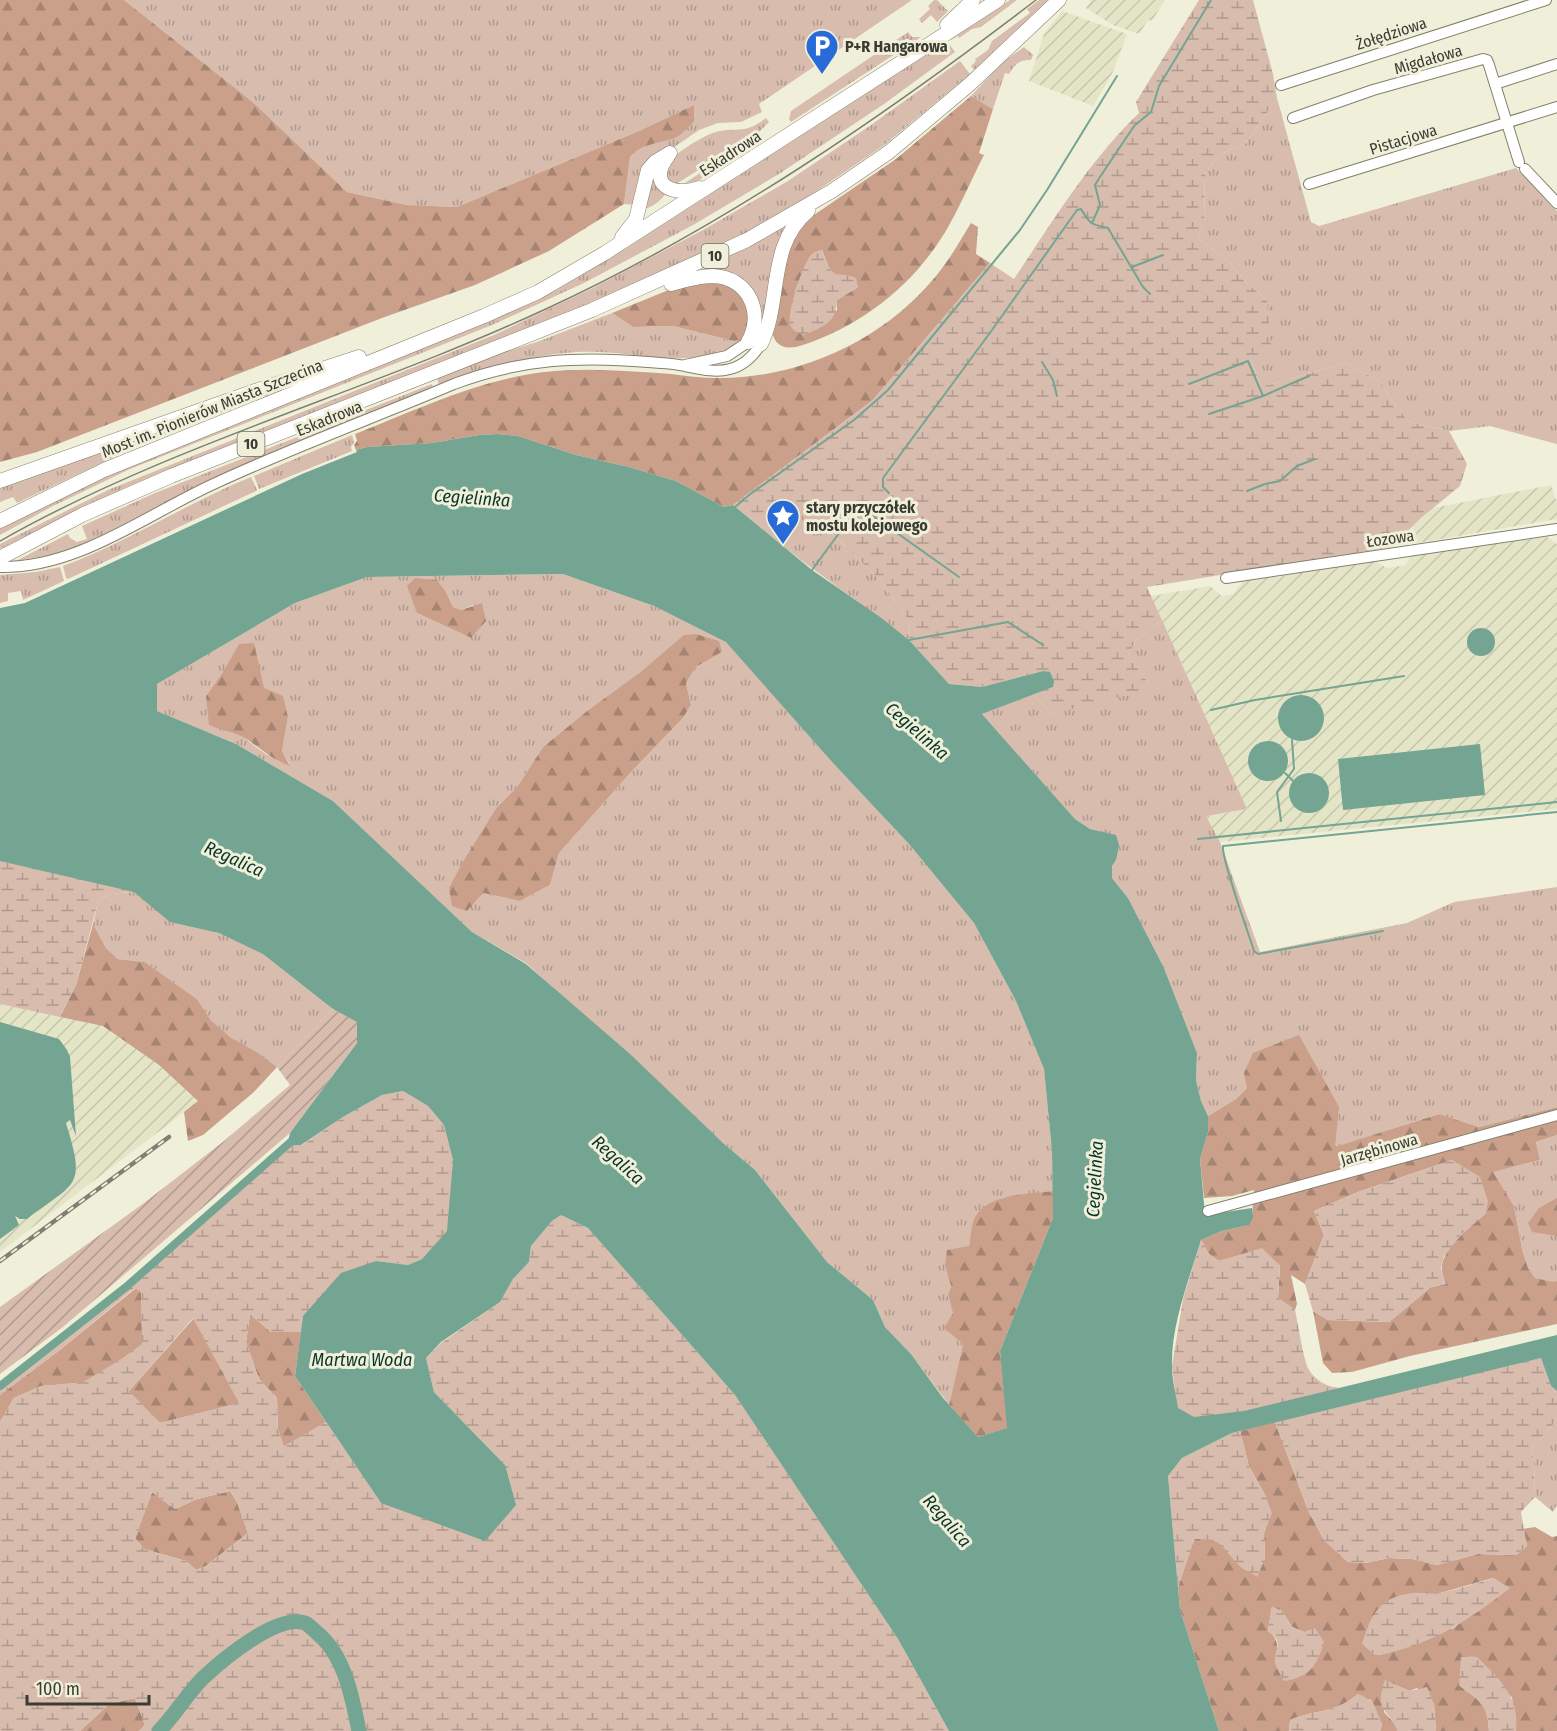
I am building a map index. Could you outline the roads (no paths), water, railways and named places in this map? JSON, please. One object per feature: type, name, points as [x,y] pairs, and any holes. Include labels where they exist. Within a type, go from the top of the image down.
[{"type":"main road","points":[[922,49],[973,0]]},
{"type":"main road","name":"Eskadrowa","points":[[439,334],[538,292],[605,253],[998,0]]},
{"type":"main road","name":"10","points":[[0,558],[82,515],[171,476],[592,310],[737,246],[832,191],[889,152],[943,108],[1059,0]]},
{"type":"main road","points":[[605,253],[635,221],[645,175],[655,162],[670,153],[663,162],[660,173],[663,184],[672,191],[684,192],[714,183]]},
{"type":"main road","points":[[754,343],[769,319],[779,259],[787,237],[802,216],[832,191]]},
{"type":"main road","points":[[592,310],[688,279],[722,277],[745,290],[753,304],[754,343]]},
{"type":"main road","points":[[0,481],[277,384],[439,334]]},
{"type":"main road","name":"Most im. Pionierów Miasta Szczecina","points":[[0,520],[104,470],[439,334]]},
{"type":"street","name":"Żołędziowa","points":[[1281,85],[1540,1]]},
{"type":"street","name":"Migdałowa","points":[[1293,118],[1373,90],[1483,59],[1487,60],[1495,84]]},
{"type":"street","points":[[1557,64],[1495,84],[1522,166],[1557,203]]},
{"type":"street","name":"Pistacjowa","points":[[1309,184],[1557,106]]},
{"type":"street","name":"Eskadrowa","points":[[0,567],[39,563],[74,553],[230,476],[483,374],[523,365],[579,358],[684,365],[727,356],[754,343]]},
{"type":"street","name":"Łozowa","points":[[1226,578],[1557,529]]},
{"type":"street","name":"Jarzębinowa","points":[[1208,1211],[1557,1115]]},
{"type":"water","points":[[479,435],[518,436],[576,455],[676,481],[724,507],[733,505],[812,570],[909,640],[949,684],[982,687],[1043,671],[1050,672],[1054,681],[1053,687],[982,714],[1075,819],[1090,829],[1116,835],[1119,845],[1116,860],[1112,866],[1112,878],[1128,898],[1164,968],[1197,1053],[1196,1080],[1201,1101],[1208,1116],[1208,1132],[1200,1159],[1205,1215],[1252,1208],[1253,1218],[1249,1225],[1222,1231],[1201,1240],[1174,1334],[1172,1371],[1178,1408],[1194,1417],[1244,1411],[1557,1335],[1557,1391],[1551,1386],[1541,1358],[1232,1433],[1182,1458],[1168,1476],[1180,1610],[1219,1731],[949,1731],[898,1639],[735,1395],[588,1228],[561,1215],[552,1221],[531,1246],[529,1262],[513,1279],[500,1302],[441,1342],[426,1358],[434,1392],[505,1465],[516,1505],[485,1541],[381,1503],[295,1376],[303,1316],[341,1273],[376,1261],[408,1265],[422,1259],[447,1231],[453,1160],[444,1125],[428,1106],[403,1091],[382,1095],[301,1145],[287,1146],[290,1133],[357,1043],[357,1022],[333,1009],[263,954],[219,933],[170,922],[134,892],[0,861],[0,608],[25,603],[302,474],[357,452],[356,450],[367,447],[432,443]],"holes":[[[563,574],[654,606],[726,642],[832,762],[909,844],[974,923],[1016,1001],[1044,1069],[1052,1151],[1053,1218],[1000,1351],[1007,1428],[978,1437],[943,1398],[911,1354],[885,1327],[873,1300],[827,1262],[755,1170],[723,1143],[630,1054],[526,964],[472,932],[333,801],[236,744],[157,711],[157,684],[295,603],[367,577]]]},
{"type":"water","points":[[1481,628],[1491,632],[1495,642],[1491,652],[1481,656],[1471,652],[1467,642],[1471,632]]},
{"type":"water","points":[[1306,695],[1318,701],[1323,709],[1323,727],[1318,735],[1310,740],[1296,741],[1288,738],[1281,731],[1278,713],[1281,705],[1288,698]]},
{"type":"water","points":[[1268,741],[1276,742],[1282,747],[1287,753],[1287,769],[1282,775],[1276,780],[1268,781],[1260,780],[1254,775],[1249,769],[1248,761],[1249,753],[1254,747],[1260,742]]},
{"type":"water","points":[[1480,744],[1485,795],[1343,810],[1338,759]]},
{"type":"water","points":[[1309,773],[1317,774],[1323,779],[1328,785],[1328,801],[1323,807],[1317,812],[1309,813],[1301,812],[1295,807],[1290,801],[1289,793],[1290,785],[1295,779],[1301,774]]},
{"type":"water","points":[[0,1022],[59,1039],[67,1050],[70,1057],[76,1136],[70,1120],[66,1123],[76,1172],[67,1189],[27,1219],[15,1216],[19,1225],[0,1239]]},
{"type":"waterway","points":[[1092,223],[1100,205],[1095,185],[1135,125],[1151,112],[1159,86],[1211,0]]},
{"type":"waterway","points":[[735,507],[854,420],[888,390],[1020,230],[1117,76]]},
{"type":"waterway","points":[[889,493],[883,487],[883,478],[1077,210],[1081,209],[1092,223],[1108,228],[1143,287],[1150,294]]},
{"type":"waterway","points":[[1132,267],[1163,255]]},
{"type":"waterway","points":[[1189,384],[1248,361],[1263,396],[1309,376]]},
{"type":"waterway","points":[[1042,362],[1053,380],[1057,396]]},
{"type":"waterway","points":[[1209,414],[1263,396]]},
{"type":"waterway","points":[[1247,491],[1280,481],[1297,466],[1315,459]]},
{"type":"waterway","points":[[812,570],[859,506],[959,577]]},
{"type":"waterway","points":[[909,640],[1008,622],[1043,645]]},
{"type":"waterway","points":[[1211,710],[1255,700],[1404,676]]},
{"type":"waterway","points":[[1281,821],[1277,792],[1294,769],[1292,740]]},
{"type":"waterway","points":[[1285,773],[1293,781]]},
{"type":"waterway","points":[[1198,839],[1557,802]]},
{"type":"waterway","points":[[1383,931],[1258,954],[1254,951],[1236,897],[1226,866],[1223,846],[1557,812]]},
{"type":"waterway","points":[[0,1386],[126,1287],[294,1139]]},
{"type":"waterway","points":[[159,1731],[197,1684],[223,1660],[266,1631],[294,1622],[305,1623],[326,1641],[334,1652],[346,1677],[359,1731]]},
{"type":"tram line","points":[[0,541],[66,506],[133,475],[480,338],[613,276],[677,242],[800,168],[920,86],[1036,0]]},
{"type":"railway","points":[[0,1261],[169,1137]]},
{"type":"place","name":"P+R Hangarowa","points":[[822,75]]},
{"type":"place","name":"stary przyczółek mostu kolejowego","points":[[783,545]]},
{"type":"water label","name":"Cegielinka","points":[[472,498]]},
{"type":"water label","name":"Cegielinka","points":[[917,731]]},
{"type":"water label","name":"Regalica","points":[[234,859]]},
{"type":"water label","name":"Regalica","points":[[618,1160]]},
{"type":"water label","name":"Cegielinka","points":[[1095,1179]]},
{"type":"water label","name":"Martwa Woda","points":[[362,1360]]},
{"type":"water label","name":"Regalica","points":[[947,1521]]}]
